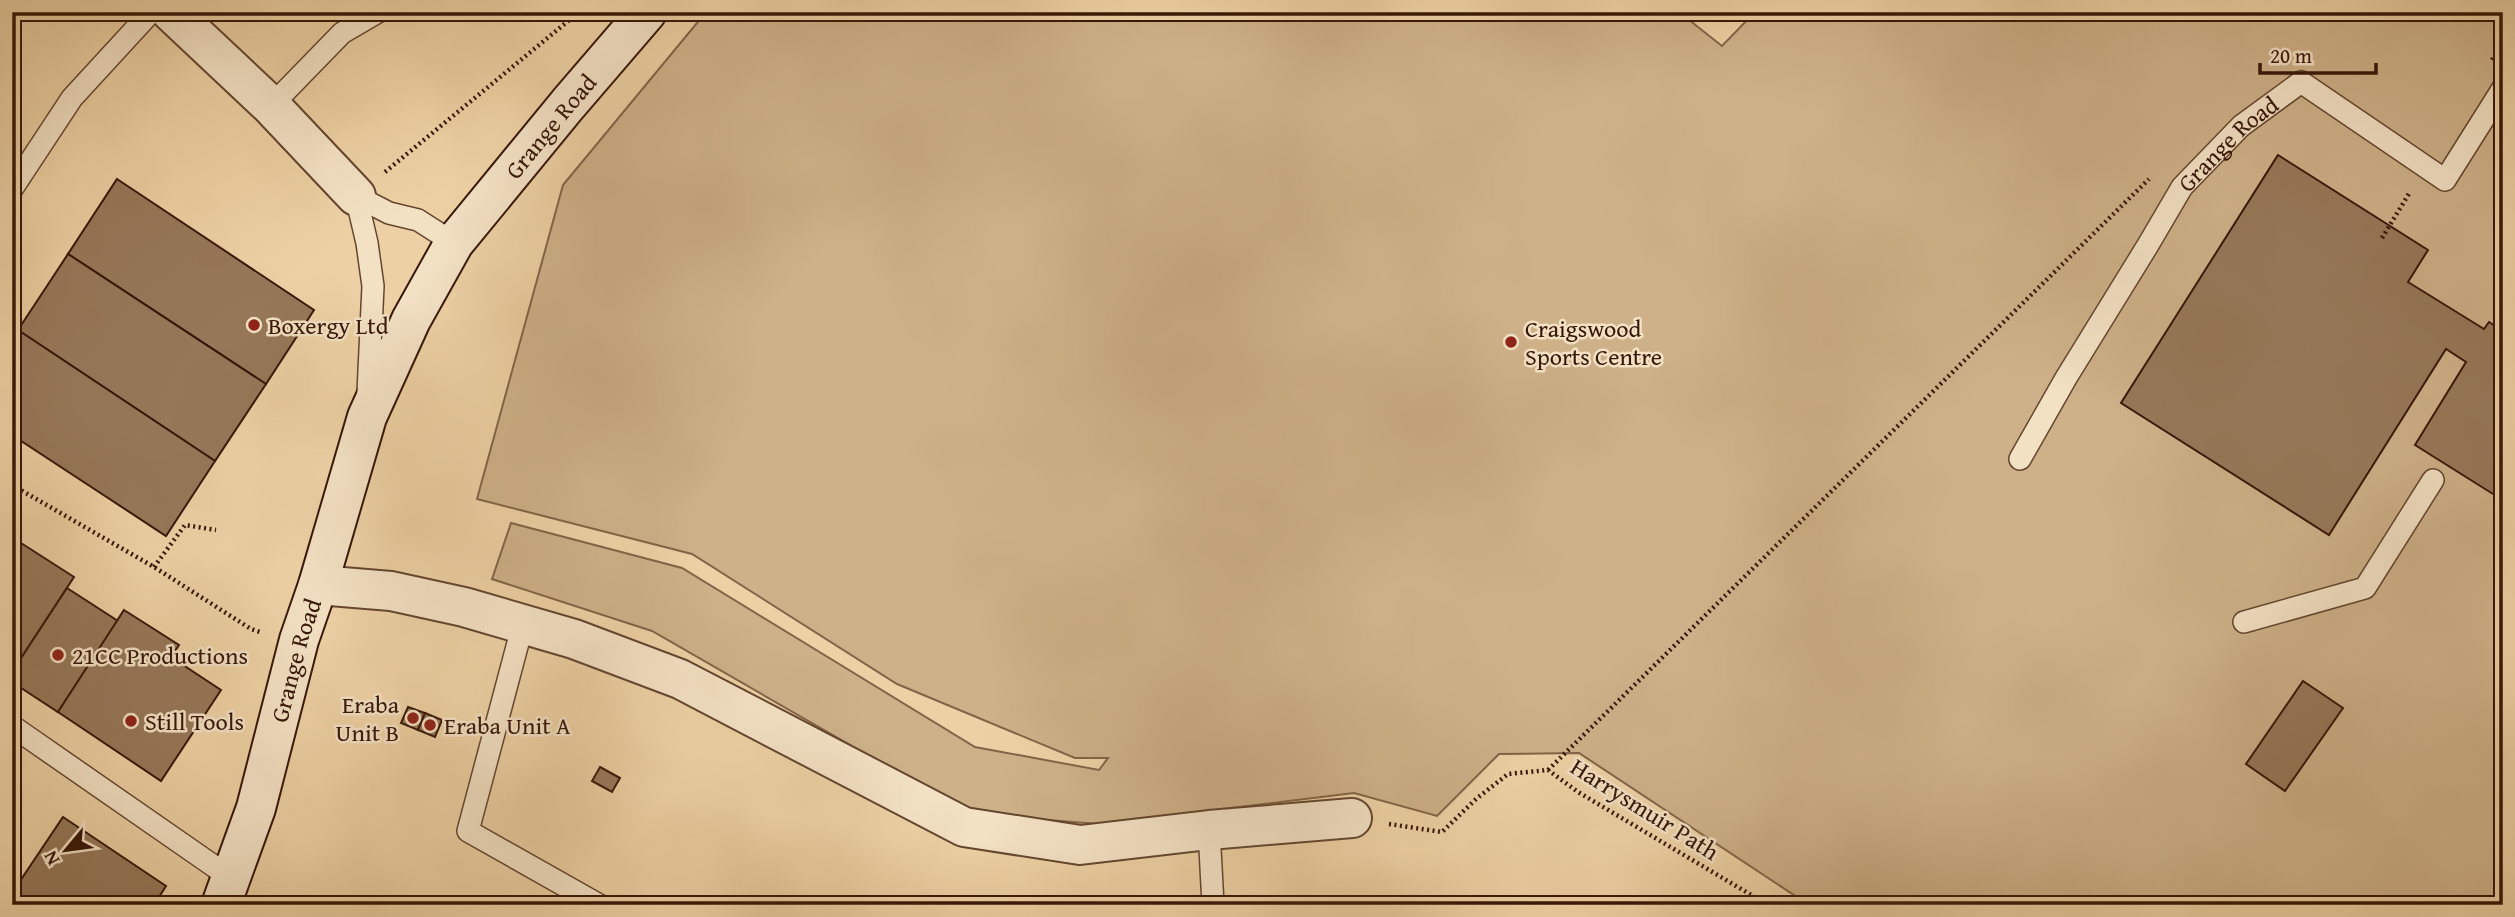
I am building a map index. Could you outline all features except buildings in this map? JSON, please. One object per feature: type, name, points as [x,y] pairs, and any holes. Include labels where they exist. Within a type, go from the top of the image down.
[{"type":"street","points":[[171,12],[271,106],[356,196]]},
{"type":"street","name":"Grange Road","points":[[226,891],[256,808],[299,640],[318,585],[367,417],[411,320],[454,243],[647,12]]},
{"type":"street","points":[[318,585],[391,591],[464,607],[575,639],[680,679],[964,827],[1080,845],[1209,830],[1352,818]]},
{"type":"lane","points":[[12,189],[72,98],[151,12]]},
{"type":"lane","points":[[271,106],[342,33],[377,12]]},
{"type":"lane","name":"Grange Road","points":[[2020,459],[2182,187],[2241,126],[2301,82],[2445,180],[2503,88]]},
{"type":"lane","points":[[356,196],[389,213],[418,220],[454,243]]},
{"type":"lane","name":"Grange Road","points":[[356,196],[373,286],[367,417]]},
{"type":"lane","points":[[2244,622],[2365,588],[2433,480]]},
{"type":"lane","points":[[523,624],[468,831],[599,905]]},
{"type":"lane","points":[[12,726],[226,891]]},
{"type":"lane","points":[[1209,830],[1213,905]]},
{"type":"path","points":[[415,12],[425,12]]},
{"type":"path","points":[[1548,770],[2150,178]]},
{"type":"path","points":[[12,485],[154,567],[251,629],[299,640]]},
{"type":"path","points":[[154,567],[185,525],[216,530]]},
{"type":"path","name":"Harrysmuir Path","points":[[1352,818],[1442,832],[1476,799],[1508,774],[1548,770],[1578,792],[1768,905]]},
{"type":"shaded area","name":"Craigswood Sports Centre","points":[[706,12],[1679,12],[1722,46],[1755,12],[2503,12],[2503,905],[1809,905],[1579,753],[1499,754],[1437,816],[1354,793],[1099,824],[970,814],[652,631],[492,579],[511,523],[682,568],[975,747],[1099,770],[1108,758],[1075,758],[897,684],[692,554],[477,499],[563,185]]},
{"type":"place","name":"Boxergy Ltd","points":[[254,325]]},
{"type":"place","name":"Craigswood Sports Centre","points":[[1511,342]]},
{"type":"place","name":"21CC Productions","points":[[58,655]]},
{"type":"place","name":"Eraba Unit B","points":[[413,718]]},
{"type":"place","name":"Still Tools","points":[[131,721]]},
{"type":"place","name":"Eraba Unit A","points":[[430,725]]}]
